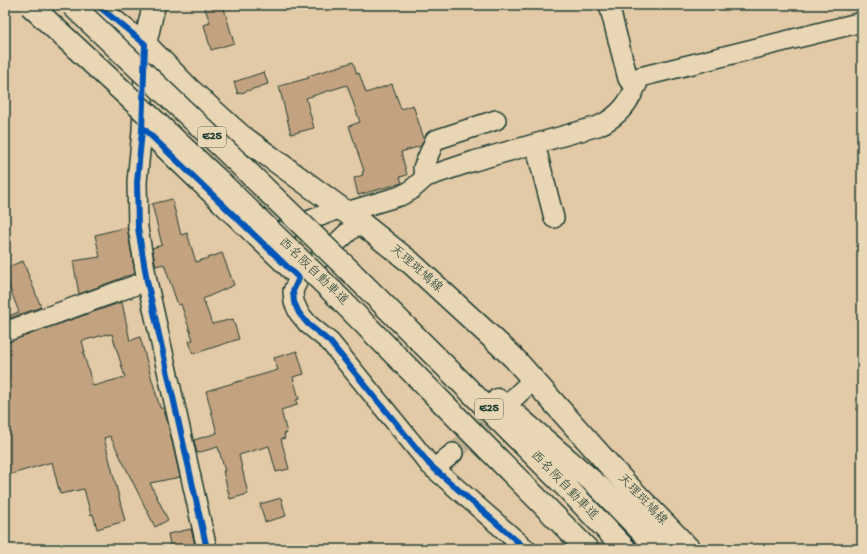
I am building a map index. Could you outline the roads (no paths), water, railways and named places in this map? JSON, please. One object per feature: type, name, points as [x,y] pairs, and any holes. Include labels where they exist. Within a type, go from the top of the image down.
[{"type":"main road","name":"西名阪自動車道","points":[[30,5],[204,167],[332,291],[587,549]]},
{"type":"main road","name":"西名阪自動車道","points":[[72,5],[390,309],[569,490],[625,549]]},
{"type":"main road","points":[[146,44],[154,5]]},
{"type":"main road","name":"天理斑鳩線","points":[[146,44],[189,89],[240,135],[349,214],[410,262],[513,357],[627,485],[689,549]]},
{"type":"main road","points":[[390,309],[598,486],[659,549]]},
{"type":"street","points":[[97,5],[146,44],[142,127],[137,182],[138,228],[148,281],[207,549]]},
{"type":"street","points":[[608,5],[628,78],[637,86]]},
{"type":"street","points":[[259,240],[349,214],[400,196],[410,191],[426,177],[598,126],[610,120],[625,107],[637,86],[640,77],[862,22]]},
{"type":"street","points":[[426,177],[423,168],[435,140],[496,120]]},
{"type":"street","points":[[142,127],[300,278]]},
{"type":"street","points":[[535,144],[554,218]]},
{"type":"street","points":[[349,214],[300,278],[293,291],[294,302],[299,313],[308,324],[330,342],[434,469],[526,549]]},
{"type":"street","points":[[5,332],[148,281]]},
{"type":"street","points":[[515,397],[534,379]]},
{"type":"street","points":[[434,469],[453,453]]},
{"type":"tunnel","points":[[453,453],[505,406]]}]
